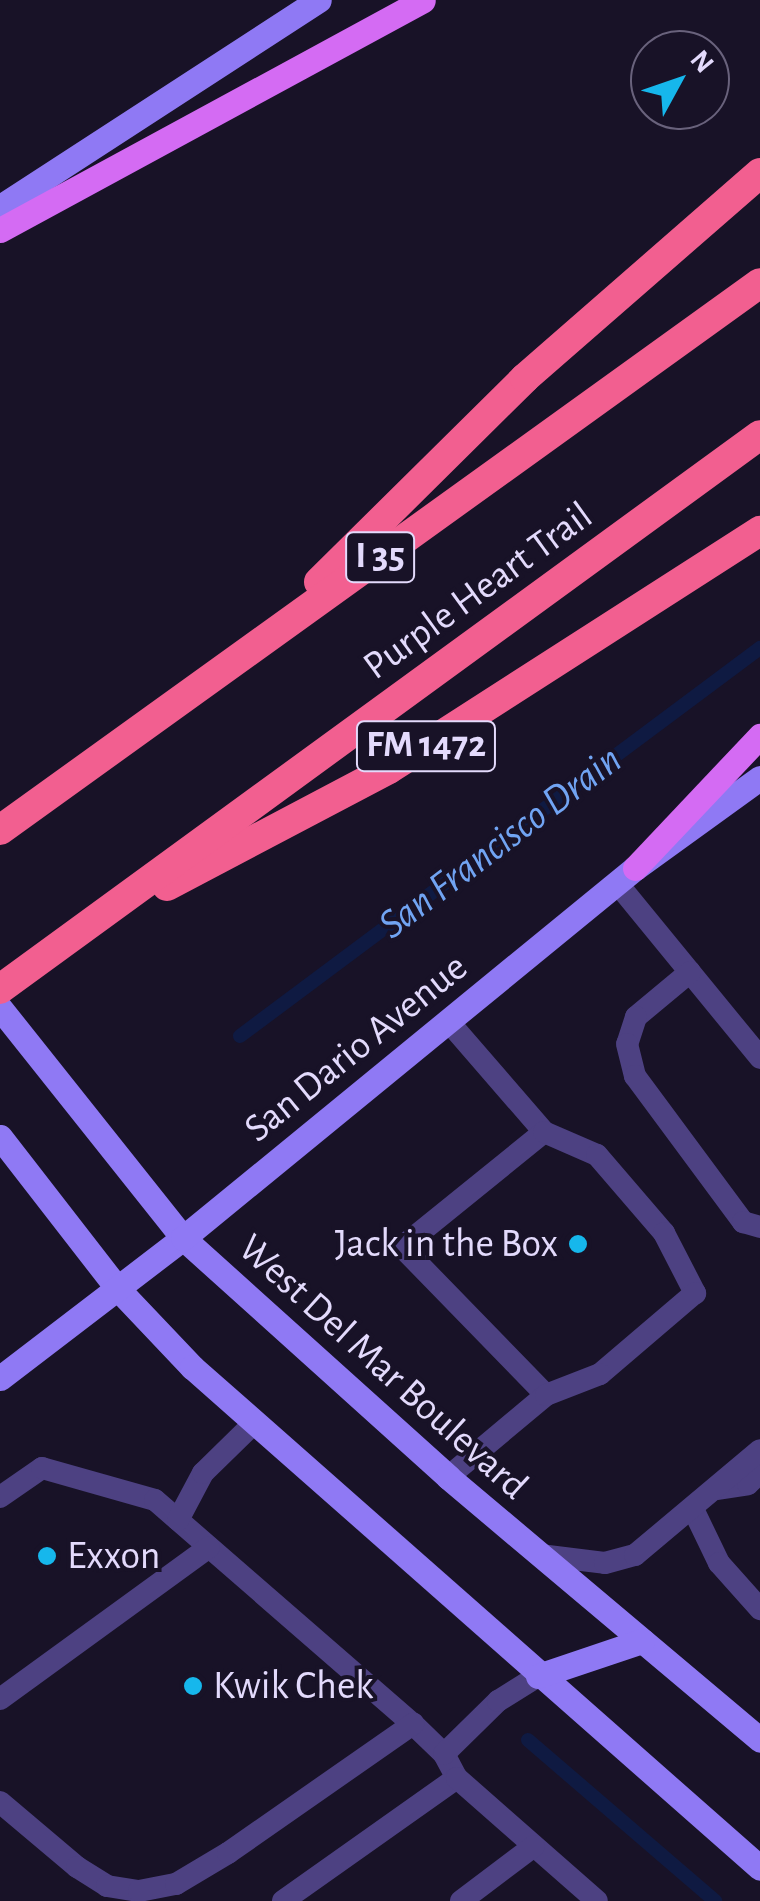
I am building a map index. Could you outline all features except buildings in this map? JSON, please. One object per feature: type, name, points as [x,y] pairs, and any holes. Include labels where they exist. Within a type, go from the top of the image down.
[{"type":"highway","points":[[248,652],[526,378],[760,173]]},
{"type":"highway","name":"I 35","points":[[0,830],[760,283]]},
{"type":"highway","name":"Purple Heart Trail","points":[[0,989],[760,435]]},
{"type":"highway","name":"FM 1472","points":[[76,933],[389,769],[760,532]]},
{"type":"main road","points":[[0,206],[319,0]]},
{"type":"main road","points":[[0,230],[423,0]]},
{"type":"main road","points":[[626,876],[760,736]]},
{"type":"main road","name":"San Dario Avenue","points":[[0,1378],[183,1238],[626,876],[760,778]]},
{"type":"main road","name":"West Del Mar Boulevard","points":[[0,1008],[183,1238],[448,1477],[758,1735]]},
{"type":"main road","points":[[0,1137],[118,1289],[254,1423],[760,1868]]},
{"type":"main road","points":[[538,1676],[642,1640]]},
{"type":"lane","points":[[626,876],[690,972],[760,1058]]},
{"type":"lane","points":[[690,972],[636,1017],[627,1044],[635,1076],[743,1222],[760,1227]]},
{"type":"lane","points":[[448,1020],[544,1132],[597,1155],[664,1233],[695,1292],[600,1374],[546,1395],[448,1477]]},
{"type":"lane","points":[[544,1132],[402,1247],[546,1395]]},
{"type":"lane","points":[[178,1520],[204,1473],[254,1423]]},
{"type":"lane","points":[[540,1556],[605,1563],[635,1555],[760,1450]]},
{"type":"lane","points":[[0,1497],[42,1468],[155,1500],[413,1724],[444,1754],[456,1778],[597,1901]]},
{"type":"lane","points":[[715,1490],[748,1484],[760,1474]]},
{"type":"lane","points":[[692,1509],[719,1563],[760,1609]]},
{"type":"lane","points":[[0,1699],[209,1547]]},
{"type":"lane","points":[[444,1754],[498,1702],[538,1676]]},
{"type":"lane","points":[[0,1802],[77,1867],[107,1886],[140,1891],[176,1884],[228,1853],[413,1724]]},
{"type":"lane","points":[[283,1901],[456,1778]]},
{"type":"lane","points":[[461,1901],[534,1846]]},
{"type":"waterway","name":"San Francisco Drain","points":[[240,1036],[760,648]]},
{"type":"waterway","points":[[528,1740],[715,1901]]},
{"type":"place","name":"Jack in the Box","points":[[578,1244]]},
{"type":"place","name":"Exxon","points":[[47,1556]]},
{"type":"place","name":"Kwik Chek","points":[[193,1686]]}]
